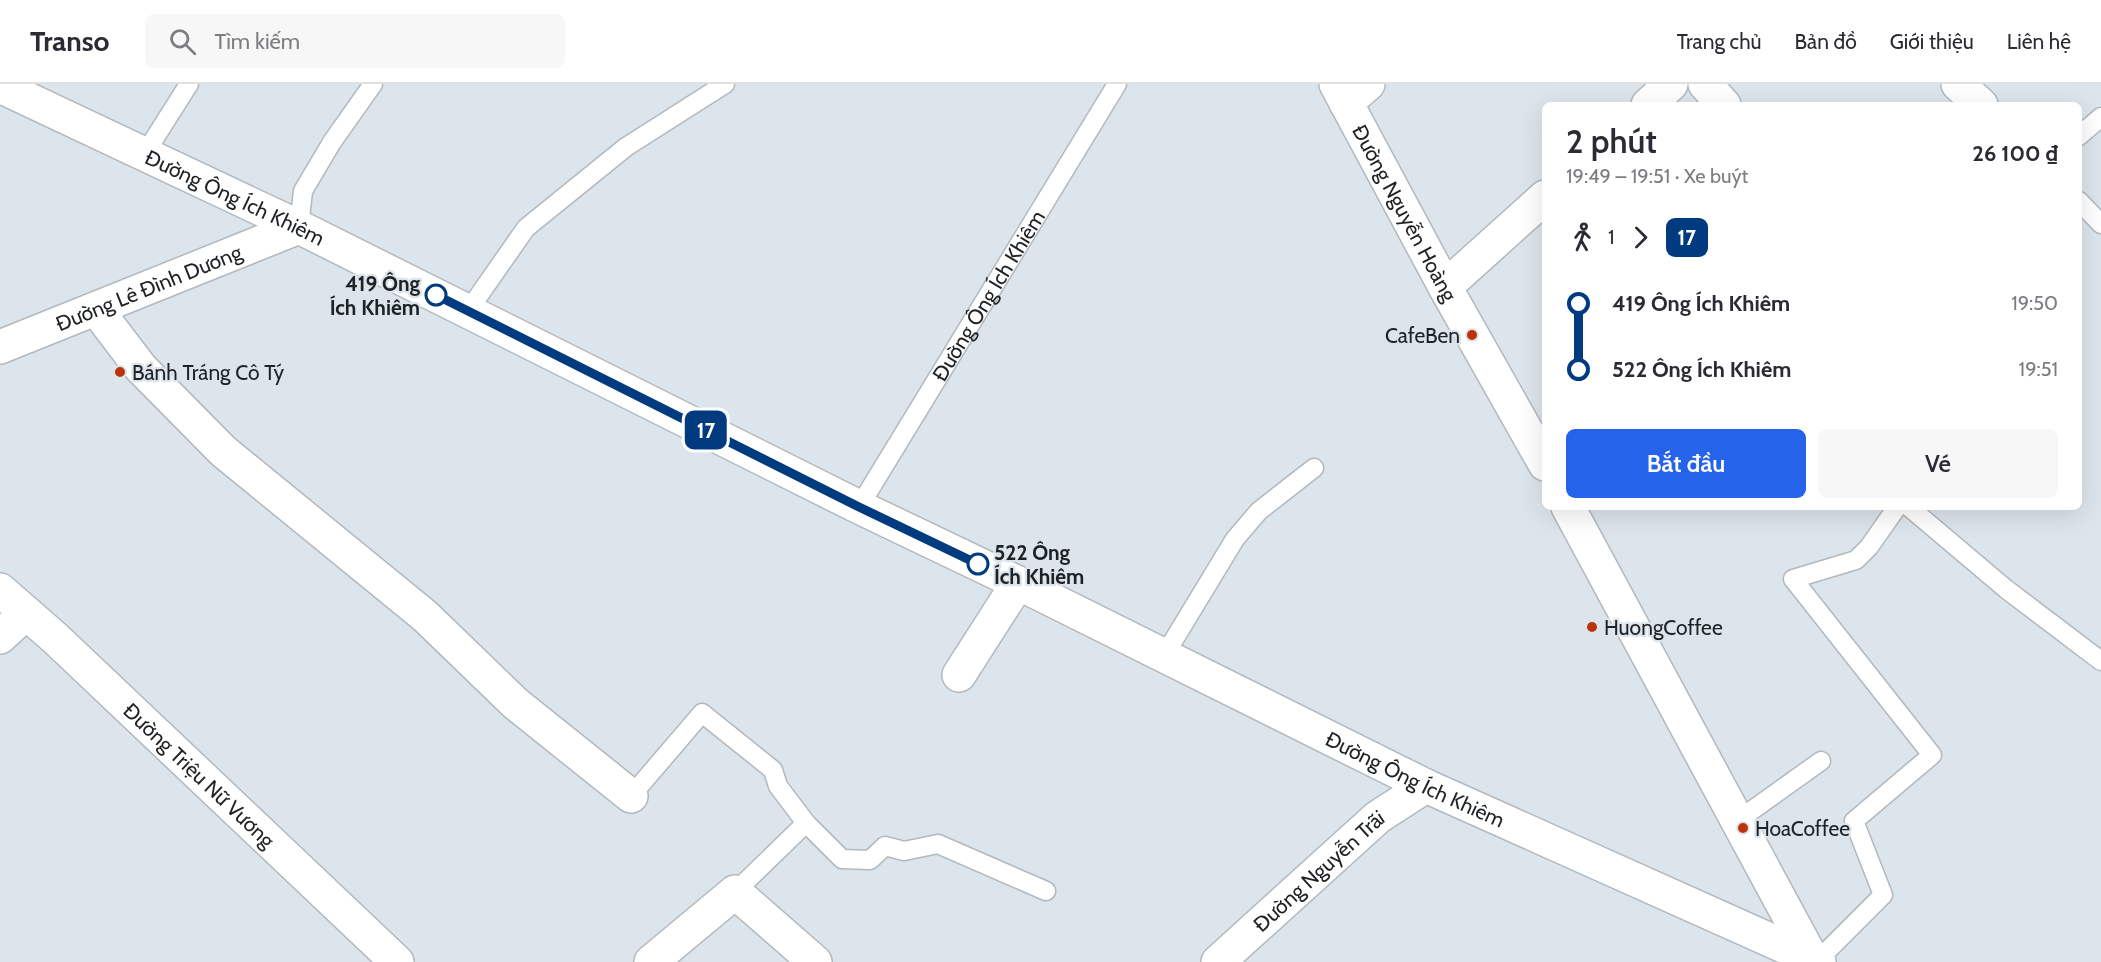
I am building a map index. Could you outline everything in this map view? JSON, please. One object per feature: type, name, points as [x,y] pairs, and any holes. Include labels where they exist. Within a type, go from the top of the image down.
[{"type":"street","points":[[1651,102],[1671,84]]},
{"type":"street","points":[[1705,84],[1721,102]]},
{"type":"street","name":"Đường Ông Ích Khiêm","points":[[0,86],[299,227],[859,507],[1018,583],[1426,786],[1815,961]]},
{"type":"street","name":"Đường Nguyễn Hoàng","points":[[1350,90],[1445,287],[1542,459]]},
{"type":"street","points":[[1445,287],[1542,200]]},
{"type":"street","name":"Đường Lê Đình Dương","points":[[0,347],[299,227]]},
{"type":"street","points":[[96,309],[141,368],[223,451],[425,616],[515,703],[632,796]]},
{"type":"street","points":[[1570,510],[1815,961]]},
{"type":"street","points":[[959,675],[1018,583]]},
{"type":"street","name":"Đường Triệu Nữ Vương","points":[[0,590],[397,962]]},
{"type":"street","points":[[0,637],[26,613]]},
{"type":"street","name":"Đường Nguyễn Trãi","points":[[1218,962],[1378,818],[1426,786]]},
{"type":"street","points":[[651,962],[735,892],[815,962]]},
{"type":"lane","points":[[144,154],[189,84]]},
{"type":"lane","points":[[299,227],[303,191],[333,142],[374,84]]},
{"type":"lane","points":[[468,311],[526,228],[626,147],[725,84]]},
{"type":"lane","name":"Đường Ông Ích Khiêm","points":[[859,507],[1117,84]]},
{"type":"lane","points":[[2082,133],[2101,117]]},
{"type":"lane","points":[[2082,204],[2101,224]]},
{"type":"lane","points":[[1164,656],[1235,539],[1258,511],[1314,468]]},
{"type":"lane","points":[[1815,961],[1883,895],[1854,821],[1932,755],[1793,579],[1856,560],[1869,547],[1895,510]]},
{"type":"lane","points":[[1912,510],[2006,589],[2101,661]]},
{"type":"lane","points":[[632,796],[702,713],[773,770],[778,786],[806,823],[842,859],[870,860],[885,846],[904,851],[938,844],[1046,891]]},
{"type":"lane","points":[[1737,821],[1821,761]]},
{"type":"lane","points":[[735,892],[806,823]]},
{"type":"bus line","name":"17","points":[[436,295],[859,507],[978,564]]},
{"type":"place","name":"419 Ông Ích Khiêm","points":[[436,295]]},
{"type":"place","name":"CafeBen","points":[[1472,335]]},
{"type":"place","name":"Bánh Tráng Cô Tý","points":[[120,372]]},
{"type":"place","name":"522 Ông Ích Khiêm","points":[[978,564]]},
{"type":"place","name":"HuongCoffee","points":[[1592,627]]},
{"type":"place","name":"HoaCoffee","points":[[1743,828]]}]
